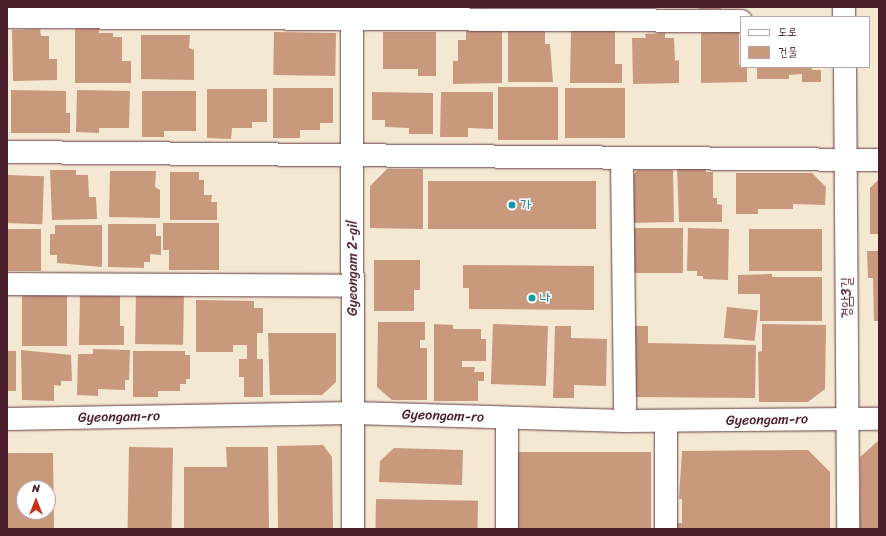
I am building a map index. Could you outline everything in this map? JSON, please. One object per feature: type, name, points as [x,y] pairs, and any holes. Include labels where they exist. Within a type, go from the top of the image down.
[{"type":"street","points":[[7,17],[352,13],[740,22]]},
{"type":"street","name":"Gyeongam 2-gil","points":[[352,13],[353,529]]},
{"type":"street","name":"경암3길","points":[[845,68],[847,160],[846,419],[848,529]]},
{"type":"street","points":[[7,152],[622,159],[879,160]]},
{"type":"street","points":[[622,159],[625,422]]},
{"type":"street","points":[[7,284],[352,286]]},
{"type":"street","name":"Gyeongam-ro","points":[[7,419],[353,413],[625,422],[846,419],[879,420]]},
{"type":"street","points":[[507,418],[507,529]]},
{"type":"street","points":[[666,421],[666,529]]},
{"type":"building","points":[[699,7],[721,7],[721,9],[699,9]]},
{"type":"building","points":[[99,28],[99,33],[113,33],[113,37],[122,37],[122,61],[131,61],[131,83],[75,83],[75,29]]},
{"type":"building","points":[[40,29],[41,36],[49,36],[49,59],[57,59],[57,80],[13,81],[12,30]]},
{"type":"building","points":[[466,31],[502,31],[502,83],[453,84],[453,61],[458,61],[458,40],[466,40]]},
{"type":"building","points":[[508,31],[545,31],[545,44],[550,44],[553,82],[508,82]]},
{"type":"building","points":[[571,31],[615,31],[615,64],[622,64],[622,83],[570,83]]},
{"type":"building","points":[[274,32],[336,33],[335,76],[273,75]]},
{"type":"building","points":[[383,32],[436,32],[436,76],[418,76],[418,69],[383,69]]},
{"type":"building","points":[[739,32],[739,64],[740,68],[747,68],[747,82],[701,83],[701,33]]},
{"type":"building","points":[[665,33],[665,38],[674,38],[675,61],[679,60],[679,83],[633,84],[632,38],[646,38],[645,34]]},
{"type":"building","points":[[141,35],[190,35],[189,48],[194,50],[194,80],[141,79]]},
{"type":"building","points":[[757,68],[812,68],[812,70],[821,70],[821,82],[802,82],[802,74],[789,75],[789,79],[757,79]]},
{"type":"building","points":[[498,87],[558,87],[558,140],[498,140]]},
{"type":"building","points":[[273,88],[333,88],[333,123],[320,123],[320,130],[300,130],[300,138],[273,138]]},
{"type":"building","points":[[565,88],[625,88],[625,138],[565,138]]},
{"type":"building","points":[[207,89],[267,89],[267,122],[252,122],[252,128],[232,128],[231,139],[207,138]]},
{"type":"building","points":[[11,90],[66,91],[66,113],[70,113],[70,133],[11,133]]},
{"type":"building","points":[[77,90],[130,91],[129,128],[99,128],[99,133],[76,132]]},
{"type":"building","points":[[142,91],[196,91],[196,131],[164,131],[164,137],[142,137]]},
{"type":"building","points":[[372,92],[433,93],[433,134],[409,134],[409,128],[385,127],[385,120],[372,120]]},
{"type":"building","points":[[441,92],[493,92],[493,129],[468,128],[468,137],[440,137]]},
{"type":"building","points":[[706,166],[706,172],[713,172],[713,198],[717,198],[717,204],[722,205],[722,222],[679,222],[677,167]]},
{"type":"building","points":[[387,169],[423,169],[423,229],[370,228],[370,186]]},
{"type":"building","points":[[50,170],[76,170],[76,175],[88,175],[89,197],[96,197],[97,219],[52,220]]},
{"type":"building","points":[[637,170],[673,170],[674,222],[630,223],[630,180]]},
{"type":"building","points":[[110,171],[156,171],[155,187],[160,190],[160,218],[109,217]]},
{"type":"building","points":[[170,172],[199,172],[199,180],[204,180],[204,195],[212,195],[211,202],[217,202],[217,220],[170,220]]},
{"type":"building","points":[[736,173],[812,173],[826,187],[825,205],[793,204],[793,209],[758,209],[758,214],[736,214]]},
{"type":"building","points":[[7,175],[44,176],[42,224],[7,223]]},
{"type":"building","points":[[879,179],[879,234],[870,234],[870,188]]},
{"type":"building","name":"가","points":[[428,181],[596,181],[596,229],[428,229]]},
{"type":"building","points":[[163,223],[219,223],[219,270],[169,270],[169,250],[163,250]]},
{"type":"building","points":[[108,224],[156,224],[156,236],[161,236],[161,255],[150,254],[150,262],[144,262],[144,268],[108,267]]},
{"type":"building","points":[[55,225],[102,225],[102,267],[57,263],[57,255],[50,255],[50,234],[55,234]]},
{"type":"building","points":[[628,228],[683,228],[683,273],[628,273]]},
{"type":"building","points":[[688,228],[729,229],[728,280],[703,279],[703,276],[697,276],[697,271],[687,271]]},
{"type":"building","points":[[7,229],[41,229],[41,271],[7,271]]},
{"type":"building","points":[[749,229],[822,229],[822,271],[749,271]]},
{"type":"building","points":[[867,251],[879,251],[879,321],[874,321],[873,278],[868,278]]},
{"type":"building","points":[[374,260],[420,260],[420,290],[414,290],[414,311],[374,311]]},
{"type":"building","name":"나","points":[[463,265],[594,266],[594,310],[469,309],[469,288],[463,288]]},
{"type":"building","points":[[772,274],[772,277],[822,277],[822,321],[760,321],[760,294],[738,294],[738,275]]},
{"type":"building","points":[[136,292],[184,293],[183,345],[135,344]]},
{"type":"building","points":[[22,294],[67,294],[67,346],[22,346]]},
{"type":"building","points":[[80,295],[120,295],[120,326],[124,326],[124,345],[79,345]]},
{"type":"building","points":[[196,300],[254,301],[254,308],[263,308],[263,333],[257,333],[257,359],[263,359],[263,397],[244,397],[244,377],[239,377],[239,359],[247,359],[247,345],[233,345],[233,352],[196,352]]},
{"type":"building","points":[[727,307],[758,310],[755,341],[724,338]]},
{"type":"building","points":[[378,322],[425,322],[425,340],[420,340],[420,348],[427,348],[427,400],[392,400],[377,387]]},
{"type":"building","points":[[434,324],[453,325],[453,329],[481,329],[481,339],[486,339],[486,361],[462,361],[462,367],[475,367],[474,372],[484,372],[484,381],[478,381],[478,401],[434,401]]},
{"type":"building","points":[[493,324],[548,326],[546,386],[491,384]]},
{"type":"building","points":[[762,324],[826,325],[825,389],[808,402],[759,402],[758,352],[762,351]]},
{"type":"building","points":[[555,326],[571,326],[571,338],[607,339],[606,386],[574,385],[574,398],[553,398]]},
{"type":"building","points":[[632,326],[648,326],[648,343],[756,345],[755,398],[631,397]]},
{"type":"building","points":[[268,333],[336,333],[336,382],[322,395],[270,395]]},
{"type":"building","points":[[93,349],[130,350],[129,380],[125,380],[125,390],[98,389],[98,396],[77,395],[78,354],[93,354]]},
{"type":"building","points":[[21,350],[71,355],[72,381],[61,381],[61,386],[54,385],[54,401],[22,400]]},
{"type":"building","points":[[7,351],[16,351],[16,391],[7,391]]},
{"type":"building","points":[[133,351],[185,351],[185,355],[190,355],[190,379],[186,379],[186,384],[180,384],[180,391],[158,391],[158,397],[133,397]]},
{"type":"building","points":[[879,440],[879,529],[860,529],[860,457]]},
{"type":"building","points":[[323,445],[332,457],[333,529],[278,529],[277,446]]},
{"type":"building","points":[[129,447],[173,448],[172,529],[128,529]]},
{"type":"building","points":[[226,447],[268,447],[269,529],[184,529],[184,467],[227,467]]},
{"type":"building","points":[[394,448],[463,450],[462,485],[379,482],[380,461]]},
{"type":"building","points":[[808,450],[830,472],[830,529],[677,529],[677,523],[682,523],[682,499],[679,499],[682,451]]},
{"type":"building","points":[[517,452],[651,452],[651,529],[517,529]]},
{"type":"building","points":[[7,453],[53,453],[53,480],[16,480],[16,520],[54,520],[54,529],[7,529]]},
{"type":"building","points":[[376,499],[478,501],[477,529],[375,529]]},
{"type":"place","name":"가","points":[[512,205]]},
{"type":"place","name":"나","points":[[532,298]]}]
